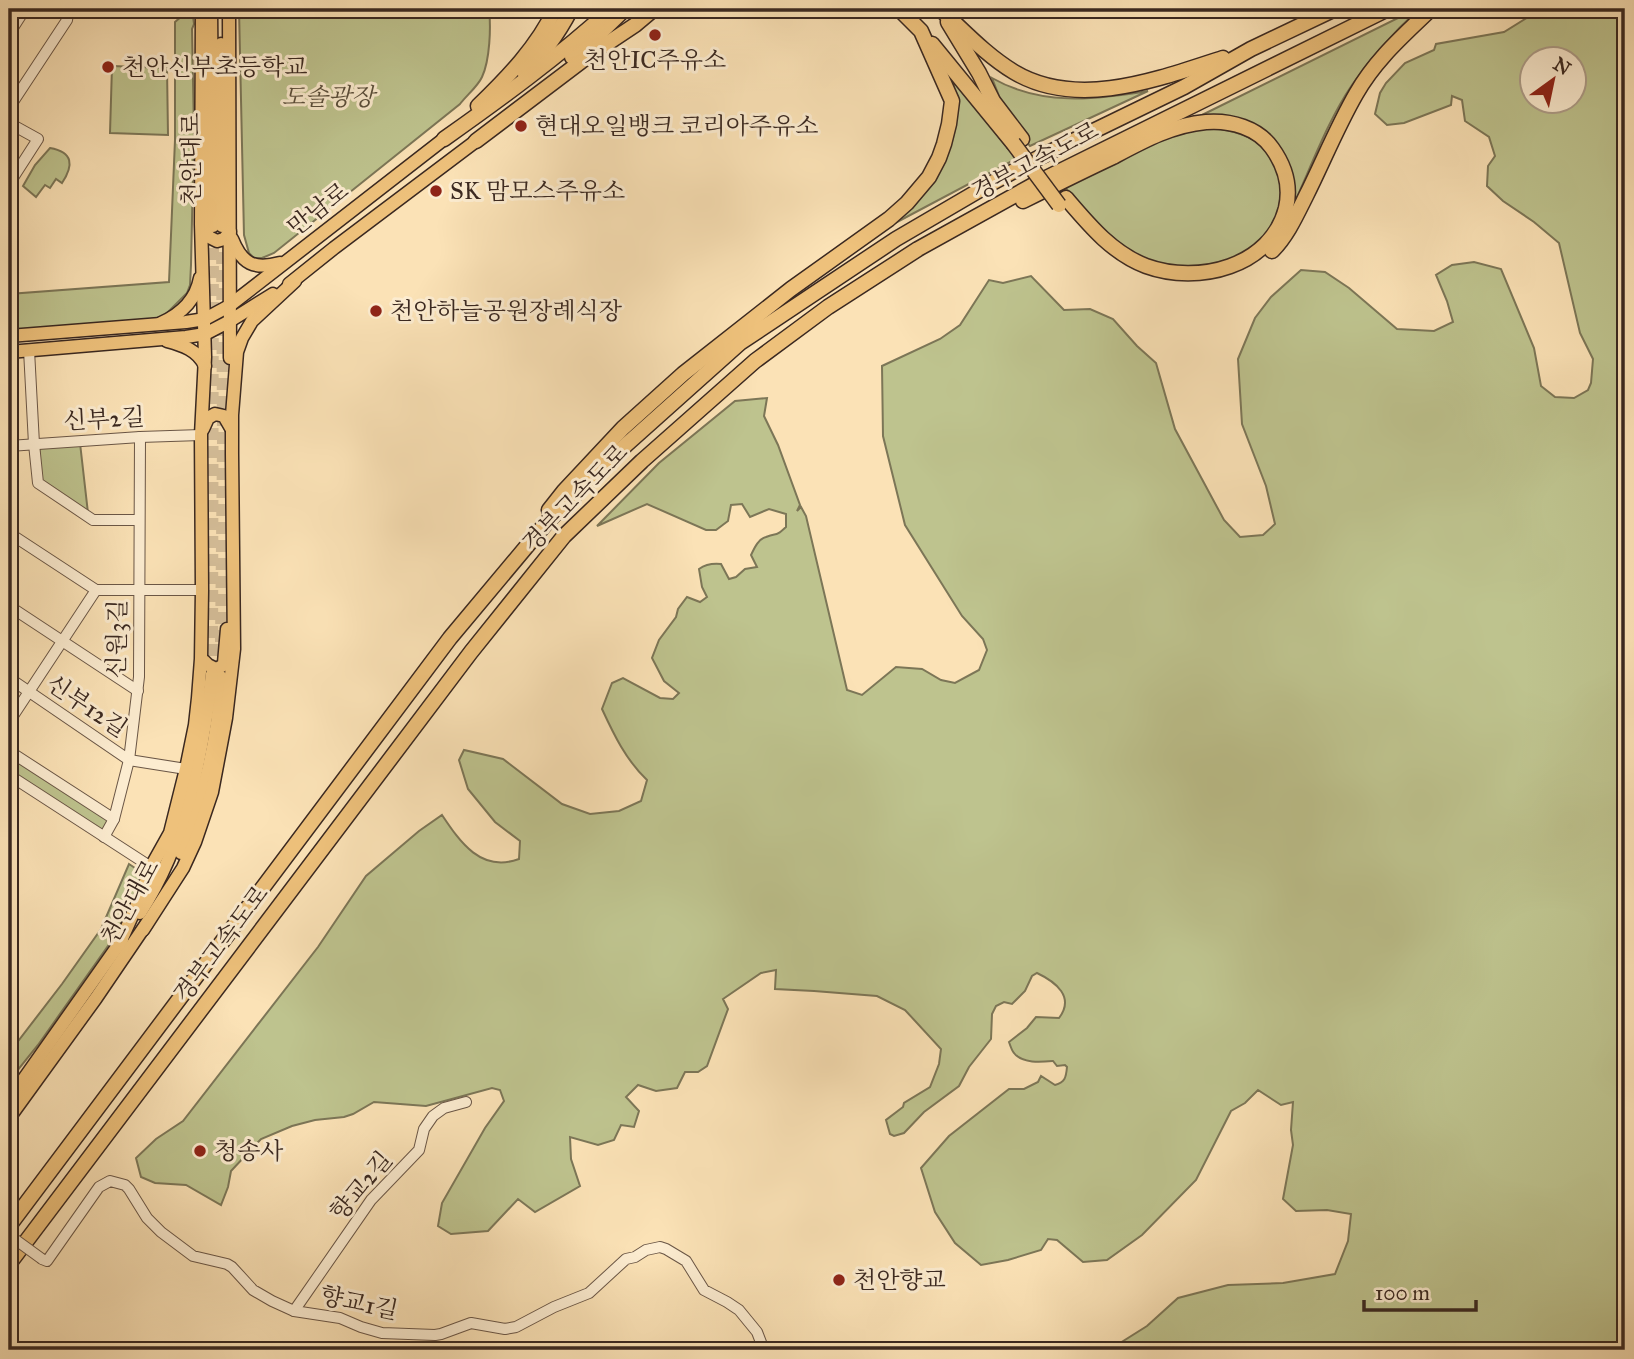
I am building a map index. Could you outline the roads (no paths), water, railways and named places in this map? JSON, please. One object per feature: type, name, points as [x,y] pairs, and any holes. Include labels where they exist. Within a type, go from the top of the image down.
[{"type":"highway","points":[[444,139],[507,76],[543,31],[555,9]]},
{"type":"highway","points":[[444,139],[530,67],[562,27],[571,9]]},
{"type":"highway","name":"만남로","points":[[444,139],[539,70],[611,9]]},
{"type":"highway","name":"만남로","points":[[476,141],[527,93],[625,9]]},
{"type":"highway","points":[[587,57],[641,9]]},
{"type":"highway","points":[[476,141],[654,9]]},
{"type":"highway","points":[[901,9],[1017,141],[1063,202],[1078,227],[1097,245],[1116,259],[1145,274],[1164,279],[1197,281],[1228,277],[1251,267],[1275,249],[1298,213],[1356,94],[1394,43],[1431,9]]},
{"type":"highway","points":[[940,9],[1017,141]]},
{"type":"highway","points":[[940,9],[1009,69],[1027,79],[1063,88],[1105,89],[1146,82],[1251,49]]},
{"type":"highway","name":"경부고속도로","points":[[9,1226],[450,638],[547,522],[627,444],[740,343],[896,239],[990,184],[1091,131],[1184,87],[1251,49],[1335,9]]},
{"type":"highway","name":"경부고속도로","points":[[9,1264],[471,652],[564,536],[642,461],[755,361],[828,307],[918,249],[1044,179],[1388,9]]},
{"type":"highway","points":[[450,638],[564,491],[623,428],[682,374],[837,255],[889,219],[919,190],[939,158],[949,124],[952,101],[921,31]]},
{"type":"highway","points":[[918,249],[1020,203],[1164,131],[1194,124],[1226,122],[1252,130],[1261,136],[1281,162],[1288,190],[1284,214],[1263,247],[1231,266],[1196,272],[1155,268],[1126,255],[1063,202]]},
{"type":"main road","name":"천안대로","points":[[216,226],[222,9]]},
{"type":"main road","points":[[158,325],[180,312],[194,296],[202,260],[216,226],[229,9]]},
{"type":"main road","points":[[143,930],[183,868],[212,792],[226,718],[234,649],[230,321],[216,226],[205,10]]},
{"type":"main road","name":"만남로","points":[[9,336],[205,319],[229,306],[444,139]]},
{"type":"main road","name":"만남로","points":[[205,334],[295,281],[334,248],[476,141]]},
{"type":"main road","points":[[216,226],[251,264],[267,267],[290,259]]},
{"type":"main road","points":[[119,945],[151,867],[170,833],[195,724],[201,654],[202,590],[201,436],[205,319],[202,260]]},
{"type":"main road","points":[[232,415],[237,352],[242,338],[252,321],[295,281]]},
{"type":"main road","points":[[9,352],[205,334]]},
{"type":"main road","points":[[156,339],[188,348],[200,357],[205,366]]},
{"type":"main road","points":[[201,436],[208,418],[215,414],[225,416],[232,432]]},
{"type":"main road","points":[[201,654],[206,664],[213,668],[224,663],[233,551]]},
{"type":"main road","name":"천안대로","points":[[9,1097],[149,899],[180,828],[191,794],[216,675],[212,751],[198,804],[172,875],[143,930],[9,1118]]},
{"type":"street","points":[[9,34],[25,9]]},
{"type":"street","points":[[9,107],[66,20],[69,9]]},
{"type":"street","points":[[98,9],[205,10]]},
{"type":"street","points":[[9,122],[38,139],[9,184]]},
{"type":"street","points":[[29,350],[38,483],[93,520],[139,520]]},
{"type":"street","name":"신부2길","points":[[9,446],[140,437],[201,436]]},
{"type":"street","name":"신원3길","points":[[104,837],[114,819],[129,760],[138,691],[140,437]]},
{"type":"street","points":[[9,533],[96,590],[202,590]]},
{"type":"street","points":[[9,722],[96,590]]},
{"type":"street","points":[[9,607],[138,691]]},
{"type":"street","name":"신부12길","points":[[9,678],[129,760],[186,769]]},
{"type":"street","points":[[9,751],[114,819]]},
{"type":"street","points":[[9,775],[151,867]]},
{"type":"street","name":"향교2길","points":[[294,1311],[371,1200],[419,1150],[424,1129],[433,1116],[444,1108],[467,1102]]},
{"type":"street","name":"향교1길","points":[[9,1235],[47,1261],[99,1187],[110,1181],[125,1185],[129,1189],[157,1229],[188,1252],[227,1264],[261,1295],[294,1311],[340,1318],[361,1328],[388,1335],[441,1334],[471,1323],[511,1329],[589,1293],[626,1259],[660,1247],[687,1261],[704,1290],[739,1310],[757,1332],[761,1350]]},
{"type":"tunnel","points":[[221,642],[222,229]]},
{"type":"tunnel","points":[[212,674],[213,230]]},
{"type":"place","name":"천안IC주유소","points":[[655,35]]},
{"type":"place","name":"천안신부초등학교","points":[[108,67]]},
{"type":"place","name":"현대오일뱅크 코리아주유소","points":[[521,126]]},
{"type":"place","name":"SK 맘모스주유소","points":[[436,191]]},
{"type":"place","name":"천안하늘공원장례식장","points":[[376,311]]},
{"type":"place","name":"청송사","points":[[200,1151]]},
{"type":"place","name":"천안향교","points":[[839,1280]]},
{"type":"park label","name":"도솔광장","points":[[328,97]]}]
